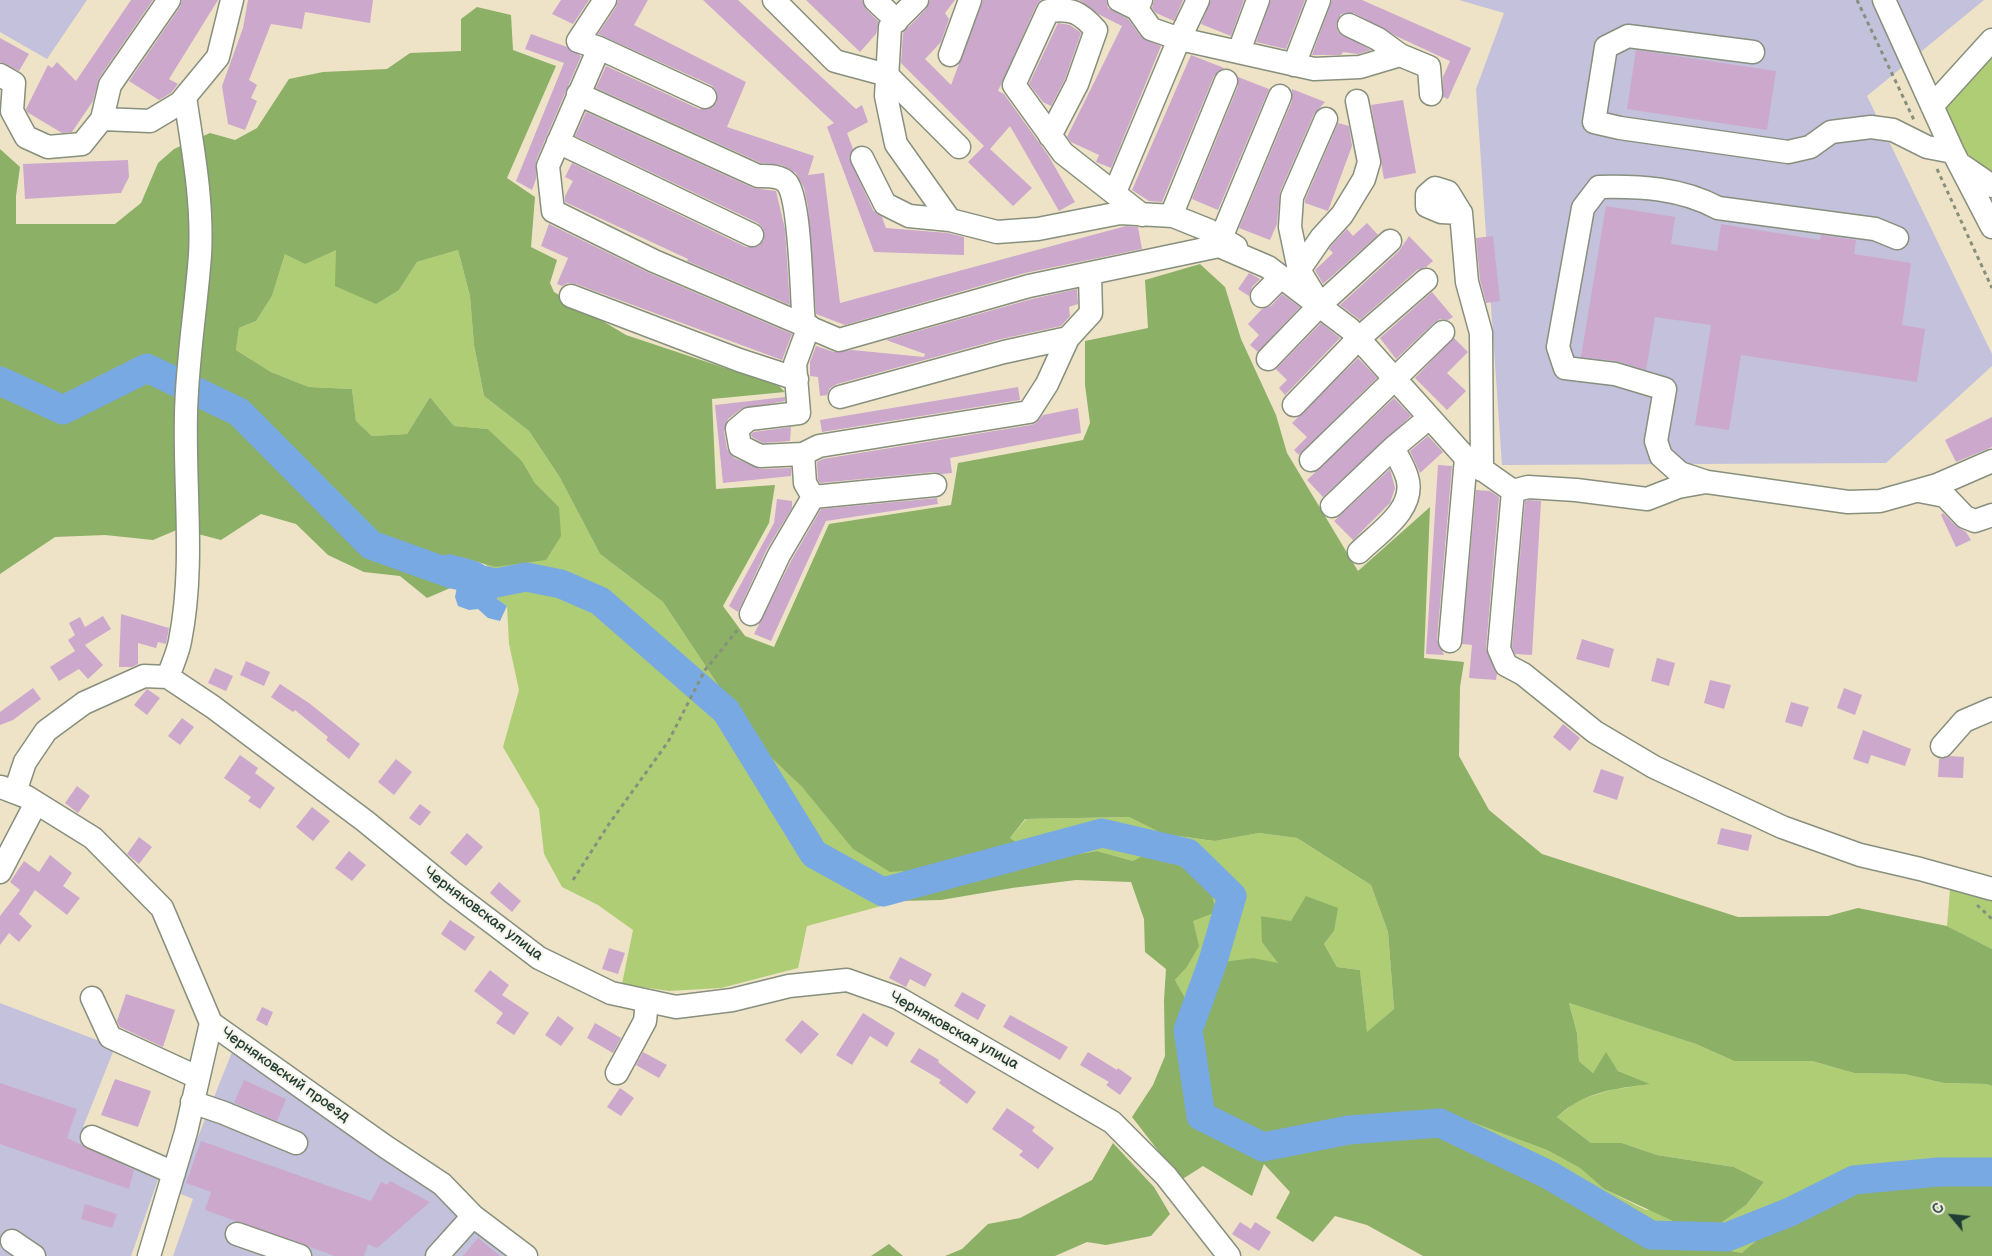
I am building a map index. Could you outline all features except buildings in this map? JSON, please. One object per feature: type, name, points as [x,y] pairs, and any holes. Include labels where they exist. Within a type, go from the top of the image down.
[{"type":"street","points":[[0,75],[14,83],[12,111],[26,137],[48,147],[82,144],[102,119],[110,85],[169,0]]},
{"type":"street","points":[[102,119],[150,121],[180,103],[218,57],[232,0]]},
{"type":"street","points":[[605,0],[578,41],[599,48],[705,97]]},
{"type":"street","points":[[774,0],[835,60],[887,75],[959,147]]},
{"type":"street","points":[[875,0],[897,21]]},
{"type":"street","points":[[917,0],[890,28],[886,96],[896,144],[950,220]]},
{"type":"street","points":[[950,55],[970,0]]},
{"type":"street","points":[[1115,192],[1198,0]]},
{"type":"street","points":[[1239,51],[1258,0]]},
{"type":"street","points":[[1294,65],[1319,0]]},
{"type":"street","points":[[1884,0],[1956,158],[1992,228]]},
{"type":"street","points":[[1132,3],[1151,29],[1180,38],[1314,69],[1360,68],[1400,55]]},
{"type":"street","points":[[1050,136],[1077,84],[1096,30],[1084,16],[1065,9],[1048,11],[1014,85],[1050,136],[1062,153],[1115,192],[1142,215]]},
{"type":"street","points":[[1349,25],[1378,39],[1400,55],[1429,67],[1431,94]]},
{"type":"street","points":[[1753,52],[1628,36],[1606,47],[1594,122],[1620,128],[1788,152],[1810,148],[1831,132],[1871,126],[1892,130],[1927,147],[1956,158],[1992,186]]},
{"type":"street","points":[[1932,106],[1992,40]]},
{"type":"street","points":[[599,48],[548,166],[553,211],[654,261],[839,340],[924,318],[1029,286],[1219,246],[1283,272]]},
{"type":"street","points":[[1171,216],[1226,82]]},
{"type":"street","points":[[578,94],[758,176],[774,176],[787,182],[796,201],[806,325],[795,364],[799,413],[749,419],[737,429],[740,446],[760,456],[802,454],[819,446],[1029,412],[1047,384],[1068,338],[1091,313],[1090,274]]},
{"type":"street","points":[[1221,238],[1280,96]]},
{"type":"street","points":[[184,97],[200,197],[200,255],[189,348],[186,405],[185,461],[189,542],[180,643],[168,677],[144,676],[84,703],[46,730],[7,789],[36,803],[93,838],[162,908],[211,1023]]},
{"type":"street","points":[[1262,296],[1283,272],[1321,238],[1342,215],[1364,179],[1369,162],[1357,101]]},
{"type":"street","points":[[1283,272],[1290,227],[1292,197],[1326,119]]},
{"type":"street","points":[[558,142],[752,235]]},
{"type":"street","points":[[862,158],[885,204],[909,216],[950,220],[997,232],[1038,229],[1120,213],[1171,216],[1208,230],[1283,272],[1320,306],[1350,329],[1429,418],[1474,464],[1513,491],[1528,487],[1576,490],[1647,499],[1678,487],[1707,482]]},
{"type":"street","points":[[1897,238],[1875,229],[1718,208],[1698,197],[1641,186],[1599,187],[1583,208],[1558,347],[1565,368],[1615,374],[1664,389],[1656,441],[1660,456],[1680,473],[1707,482],[1848,502],[1880,501],[1919,491],[1992,461]]},
{"type":"street","points":[[1450,641],[1474,464],[1482,333],[1467,282],[1461,213]]},
{"type":"street","points":[[1268,359],[1320,306],[1390,241]]},
{"type":"street","points":[[1294,405],[1358,339],[1426,280]]},
{"type":"street","points":[[571,296],[739,360],[797,379]]},
{"type":"street","points":[[1311,460],[1393,378],[1443,332]]},
{"type":"street","points":[[840,397],[1004,352],[1068,338]]},
{"type":"street","points":[[1332,506],[1393,448],[1429,418]]},
{"type":"street","points":[[1358,552],[1404,508],[1408,491],[1407,477],[1393,448]]},
{"type":"street","points":[[802,454],[805,484],[813,498]]},
{"type":"street","points":[[813,498],[935,485]]},
{"type":"street","points":[[1513,491],[1499,649],[1506,665],[1523,674],[1595,732],[1654,768],[1774,823],[1860,856],[1920,869],[1992,889]]},
{"type":"street","points":[[1919,491],[1945,496],[1965,517],[1975,521],[1992,516]]},
{"type":"street","points":[[751,614],[779,555],[813,498]]},
{"type":"street","name":"Черняковская улица","points":[[168,677],[213,707],[364,821],[452,892],[539,958],[611,993],[676,1007],[732,1000],[789,986],[847,980],[898,998],[1112,1122],[1166,1176],[1229,1256]]},
{"type":"street","points":[[1942,746],[1964,721],[1992,709]]},
{"type":"street","points":[[0,872],[36,803]]},
{"type":"street","points":[[92,998],[110,1037],[197,1077]]},
{"type":"street","points":[[617,1073],[645,1021],[647,1001]]},
{"type":"street","name":"Черняковский проезд","points":[[149,1256],[174,1173],[211,1023],[386,1148],[442,1184],[473,1216],[526,1256]]},
{"type":"street","points":[[192,1102],[224,1113],[296,1143]]},
{"type":"street","points":[[92,1137],[174,1173]]},
{"type":"street","points":[[437,1256],[473,1216]]},
{"type":"street","points":[[237,1234],[258,1249],[300,1256]]},
{"type":"street","points":[[12,1241],[34,1256]]},
{"type":"path","points":[[573,880],[609,824],[668,742],[705,670],[751,614]]},
{"type":"shaded area","points":[[0,0],[87,0],[47,59],[0,32]]},
{"type":"shaded area","points":[[1459,0],[1984,0],[1867,96],[1992,354],[1992,366],[1886,463],[1502,465],[1476,89],[1504,13]]},
{"type":"shaded area","points":[[0,1003],[115,1047],[83,1127],[165,1160],[131,1256],[0,1256]]},
{"type":"shaded area","points":[[232,1052],[445,1201],[516,1256],[173,1256],[193,1199],[176,1192]]},
{"type":"green space","points":[[477,7],[511,15],[513,50],[556,66],[507,178],[535,197],[531,247],[557,260],[550,283],[554,292],[626,335],[779,386],[785,392],[712,399],[716,489],[775,485],[769,523],[723,606],[745,636],[774,647],[829,524],[951,505],[958,463],[1083,440],[1090,423],[1085,385],[1085,341],[1148,328],[1145,280],[1200,264],[1225,287],[1241,339],[1276,415],[1287,453],[1358,571],[1430,507],[1424,658],[1464,662],[1460,687],[1459,756],[1489,810],[1542,854],[1738,917],[1828,916],[1858,908],[1947,926],[1992,949],[1992,1086],[1986,1084],[1944,1083],[1904,1074],[1854,1073],[1812,1061],[1734,1061],[1696,1044],[1569,1003],[1577,1033],[1579,1061],[1593,1073],[1606,1052],[1618,1071],[1650,1084],[1589,1096],[1567,1108],[1557,1117],[1591,1143],[1622,1143],[1657,1155],[1734,1167],[1764,1182],[1747,1204],[1718,1225],[1686,1227],[1604,1189],[1580,1168],[1547,1150],[1455,1116],[1441,1123],[1549,1175],[1592,1214],[1651,1235],[1681,1249],[1699,1245],[1742,1253],[1790,1212],[1854,1180],[1938,1172],[1956,1185],[1992,1180],[1992,1256],[1423,1256],[1367,1225],[1335,1216],[1313,1242],[1276,1218],[1290,1192],[1264,1164],[1252,1196],[1203,1166],[1181,1180],[1132,1117],[1153,1085],[1165,1056],[1164,1000],[1166,969],[1145,952],[1144,919],[1131,882],[1076,880],[941,900],[900,901],[903,871],[890,872],[853,849],[803,788],[758,745],[663,602],[600,554],[559,476],[529,431],[484,396],[474,345],[470,296],[458,250],[417,262],[399,290],[376,304],[335,286],[336,250],[305,264],[285,254],[272,296],[256,321],[239,328],[236,350],[271,372],[309,387],[352,389],[356,421],[372,436],[407,434],[430,397],[454,426],[488,429],[522,461],[535,483],[559,507],[561,536],[546,560],[495,567],[460,557],[460,571],[455,586],[427,598],[400,576],[364,572],[328,555],[296,524],[261,514],[221,540],[179,529],[153,540],[105,535],[55,537],[0,574],[0,149],[20,167],[16,196],[16,224],[115,224],[141,203],[158,163],[174,149],[210,133],[235,140],[257,128],[289,79],[323,72],[387,69],[410,53],[461,51],[461,19]],"holes":[[[1129,817],[1163,834],[1215,841],[1259,833],[1297,838],[1371,885],[1388,932],[1394,1009],[1367,1032],[1360,970],[1337,967],[1324,944],[1334,931],[1338,908],[1306,896],[1291,921],[1261,916],[1262,942],[1278,963],[1254,958],[1223,962],[1198,1024],[1186,1012],[1184,996],[1175,980],[1186,968],[1199,946],[1193,921],[1216,912],[1211,891],[1182,867],[1150,852],[1133,861],[1097,851],[1043,860],[1010,838],[1025,819]]]},
{"type":"green space","points":[[1992,54],[1992,173],[1974,160],[1961,145],[1947,116],[1945,105]]},
{"type":"green space","points":[[336,250],[399,290],[417,262],[458,250],[470,296],[474,345],[484,396],[529,431],[559,476],[600,554],[663,602],[758,745],[803,788],[903,870],[900,901],[807,926],[798,968],[721,988],[669,991],[622,984],[633,930],[598,905],[562,887],[544,854],[539,809],[503,747],[519,690],[509,644],[507,606],[497,599],[496,580],[485,564],[495,567],[559,507],[535,483],[522,461],[488,429],[454,426],[430,397],[407,434],[372,436],[356,421],[352,389],[309,387],[271,372],[236,350],[239,328],[256,321],[272,296],[285,254]]},
{"type":"green space","points":[[1129,817],[1163,834],[1215,841],[1259,833],[1297,838],[1371,885],[1388,932],[1394,1009],[1367,1033],[1360,970],[1337,967],[1324,944],[1334,931],[1261,916],[1278,964],[1254,958],[1198,1025],[1186,1012],[1184,996],[1175,980],[1186,968],[1133,861],[1097,851],[1043,860],[1010,838],[1026,819]]},
{"type":"green space","points":[[1951,877],[1992,889],[1992,949],[1947,926]]},
{"type":"green space","points":[[1569,1003],[1696,1044],[1734,1061],[1812,1061],[1854,1073],[1904,1074],[1944,1083],[1986,1084],[1992,1086],[1992,1180],[1956,1185],[1938,1172],[1742,1253],[1699,1245],[1681,1249],[1651,1235],[1592,1214],[1549,1175],[1440,1123],[1455,1116],[1547,1150],[1580,1168],[1604,1189],[1646,1210],[1747,1204],[1764,1182],[1734,1167],[1657,1155],[1622,1143],[1591,1143],[1557,1117],[1578,1100],[1611,1090],[1649,1084],[1618,1071],[1606,1053],[1593,1073],[1579,1061],[1577,1033]]},
{"type":"green space","points":[[1113,1143],[1154,1187],[1170,1214],[1151,1236],[1106,1245],[1087,1242],[1055,1256],[945,1256],[962,1249],[988,1224],[1020,1218],[1092,1180]]},
{"type":"green space","points":[[889,1244],[903,1256],[871,1256]]},
{"type":"water","points":[[449,554],[478,562],[491,571],[497,587],[497,599],[507,606],[500,621],[488,618],[478,609],[469,610],[458,606],[455,597],[460,571],[429,570],[426,560]]},
{"type":"waterway","points":[[0,381],[63,410],[147,368],[239,412],[371,545],[452,574],[496,583],[526,577],[561,584],[600,601],[726,711],[814,854],[883,892],[1102,833],[1188,853],[1232,896],[1213,961],[1188,1030],[1201,1116],[1263,1147],[1349,1130],[1440,1123],[1549,1175],[1651,1235],[1727,1237],[1790,1212],[1854,1180],[1938,1172],[1992,1172]]}]
